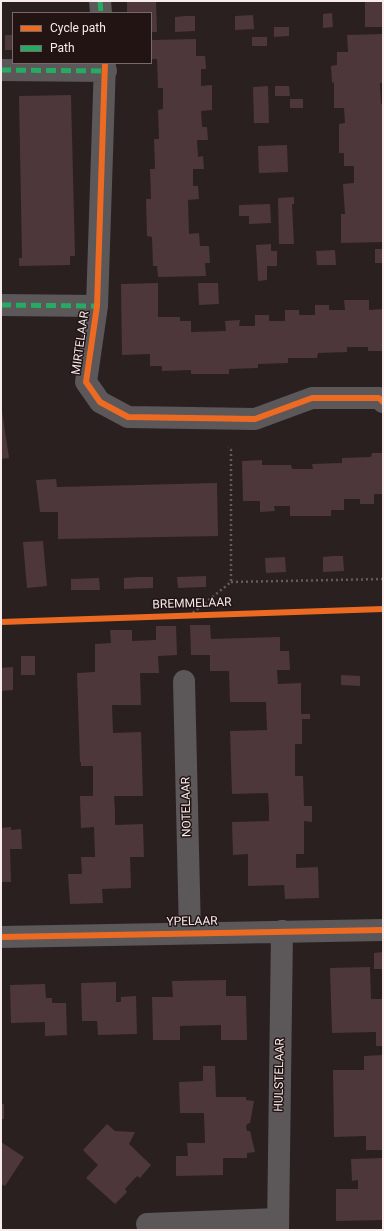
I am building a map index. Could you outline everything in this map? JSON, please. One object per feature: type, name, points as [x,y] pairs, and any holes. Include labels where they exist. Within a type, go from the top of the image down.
[{"type":"street","points":[[100,1],[101,12]]},
{"type":"street","name":"MIRTELAAR","points":[[1,70],[106,67],[97,306],[86,382],[100,402],[128,417],[213,419],[255,419],[312,398],[379,398],[383,402]]},
{"type":"street","name":"MIRTELAAR","points":[[1,305],[97,306]]},
{"type":"street","name":"NOTELAAR","points":[[184,681],[190,933]]},
{"type":"street","name":"YPELAAR","points":[[1,937],[383,930]]},
{"type":"street","name":"HULSTELAAR","points":[[147,1224],[278,1225],[282,932]]},
{"type":"path","points":[[213,419],[216,439],[231,450],[231,582]]},
{"type":"path","points":[[189,616],[231,582],[383,579]]},
{"type":"building","points":[[127,1],[156,1],[157,32],[152,32],[152,12],[127,12]]},
{"type":"building","points":[[365,1],[383,1],[383,27],[365,27]]},
{"type":"building","points":[[332,13],[333,27],[323,28],[323,14]]},
{"type":"building","points":[[253,15],[254,29],[235,30],[235,16]]},
{"type":"building","points":[[195,16],[195,31],[175,32],[175,17]]},
{"type":"building","points":[[274,27],[289,27],[289,36],[274,37]]},
{"type":"building","points":[[383,34],[383,83],[380,83],[381,104],[383,104],[383,242],[341,243],[341,214],[345,214],[343,184],[354,183],[354,166],[344,166],[344,153],[339,153],[339,124],[345,123],[344,108],[334,108],[334,82],[332,83],[331,66],[337,65],[337,52],[348,52],[347,35]]},
{"type":"building","points":[[5,35],[12,35],[12,50],[5,50]]},
{"type":"building","points":[[252,37],[267,37],[267,46],[252,46]]},
{"type":"building","points":[[196,39],[196,56],[205,56],[206,69],[201,69],[201,86],[212,85],[212,110],[201,111],[202,127],[207,127],[208,140],[197,140],[198,157],[203,156],[204,169],[193,169],[193,186],[198,186],[199,199],[188,200],[189,234],[199,233],[200,246],[209,246],[210,263],[205,263],[206,276],[158,277],[157,266],[153,266],[152,237],[147,236],[146,199],[151,199],[150,169],[155,169],[154,139],[159,139],[158,110],[163,109],[163,88],[158,88],[157,59],[152,59],[152,40]]},
{"type":"building","points":[[268,86],[269,123],[254,123],[253,87]]},
{"type":"building","points":[[275,86],[289,86],[290,96],[275,96]]},
{"type":"building","points":[[71,95],[75,256],[70,256],[70,265],[19,266],[19,258],[22,258],[19,96]]},
{"type":"building","points":[[290,99],[303,99],[303,108],[290,108]]},
{"type":"building","points":[[287,145],[288,172],[259,173],[258,146]]},
{"type":"building","points":[[294,197],[294,204],[292,204],[294,244],[279,244],[278,198]]},
{"type":"building","points":[[270,204],[271,223],[249,224],[249,216],[239,216],[239,205]]},
{"type":"building","points":[[271,244],[271,251],[277,251],[277,266],[267,266],[267,280],[258,281],[256,245]]},
{"type":"building","points":[[375,249],[383,249],[383,263],[375,263]]},
{"type":"building","points":[[335,250],[336,265],[317,265],[316,251]]},
{"type":"building","points":[[158,283],[158,317],[180,317],[180,321],[191,321],[191,332],[226,331],[225,321],[240,320],[239,326],[255,326],[255,315],[269,315],[269,321],[285,321],[285,310],[299,310],[299,315],[315,315],[315,305],[329,305],[329,310],[345,310],[344,300],[369,300],[369,310],[383,309],[383,351],[368,351],[368,347],[347,347],[347,352],[318,353],[317,358],[288,358],[288,363],[258,364],[258,368],[229,369],[229,374],[191,374],[191,370],[162,371],[162,366],[150,366],[150,354],[122,355],[121,284]]},
{"type":"building","points":[[198,283],[218,283],[219,304],[199,305]]},
{"type":"building","points":[[1,405],[9,458],[1,459]]},
{"type":"building","points":[[372,453],[383,453],[383,494],[374,494],[374,504],[360,504],[360,499],[344,499],[344,510],[331,510],[331,516],[290,516],[290,506],[274,506],[275,511],[260,512],[260,501],[243,501],[242,461],[262,460],[262,465],[291,465],[292,469],[313,469],[312,464],[342,463],[342,458],[371,457]]},
{"type":"building","points":[[56,479],[57,487],[217,483],[218,536],[58,539],[58,512],[40,512],[36,480]]},
{"type":"building","points":[[43,541],[47,586],[27,588],[23,542]]},
{"type":"building","points":[[343,556],[344,571],[323,572],[323,557]]},
{"type":"building","points":[[285,557],[286,572],[266,573],[265,558]]},
{"type":"building","points":[[206,576],[206,587],[178,588],[177,577]]},
{"type":"building","points":[[153,577],[153,588],[124,589],[124,578]]},
{"type":"building","points":[[99,578],[100,590],[71,590],[71,579]]},
{"type":"building","points":[[190,625],[210,625],[211,639],[280,637],[280,651],[289,651],[290,670],[277,670],[278,684],[301,683],[301,714],[310,714],[310,719],[302,719],[302,744],[295,744],[295,776],[303,776],[304,806],[312,806],[312,822],[304,821],[304,854],[296,854],[296,868],[318,867],[319,898],[285,899],[284,885],[248,886],[248,854],[233,855],[232,822],[269,821],[269,807],[268,793],[232,794],[230,731],[267,730],[266,702],[230,702],[229,671],[210,671],[210,655],[191,655]]},
{"type":"building","points":[[156,626],[176,626],[177,655],[158,656],[159,673],[140,673],[141,705],[112,705],[113,733],[141,732],[143,796],[114,796],[115,825],[143,824],[144,857],[130,857],[131,888],[102,889],[103,903],[70,904],[68,874],[82,874],[81,857],[95,857],[94,827],[81,828],[80,796],[93,796],[93,766],[81,766],[80,762],[77,673],[95,672],[95,644],[111,643],[110,630],[132,630],[132,641],[156,640]]},
{"type":"building","points":[[21,656],[35,656],[35,675],[21,675]]},
{"type":"building","points":[[13,667],[13,690],[1,691],[1,668]]},
{"type":"building","points":[[341,675],[360,676],[360,686],[341,685]]},
{"type":"building","points":[[11,827],[11,830],[21,829],[22,849],[10,849],[11,882],[1,882],[1,828]]},
{"type":"building","points":[[383,952],[383,969],[374,969],[374,953]]},
{"type":"building","points":[[370,967],[371,999],[383,999],[383,1046],[376,1046],[376,1032],[332,1033],[330,968]]},
{"type":"building","points":[[226,980],[226,996],[246,996],[247,1040],[221,1040],[221,1025],[180,1026],[180,1040],[153,1040],[152,997],[173,997],[172,981]]},
{"type":"building","points":[[116,982],[116,1002],[121,1002],[121,997],[136,996],[137,1034],[98,1035],[97,1021],[82,1021],[81,983]]},
{"type":"building","points":[[45,984],[46,998],[52,998],[52,1003],[66,1003],[67,1035],[45,1036],[45,1022],[11,1023],[10,985]]},
{"type":"building","points":[[383,1055],[383,1150],[366,1150],[366,1136],[334,1137],[333,1070],[364,1070],[364,1056]]},
{"type":"building","points":[[203,1066],[215,1066],[216,1097],[246,1097],[246,1100],[254,1101],[250,1123],[247,1124],[246,1127],[247,1131],[250,1131],[255,1152],[247,1153],[247,1158],[223,1158],[223,1175],[176,1176],[176,1156],[188,1156],[187,1143],[205,1143],[204,1113],[180,1113],[179,1082],[203,1081]]},
{"type":"building","points":[[1,1104],[4,1104],[4,1119],[1,1119]]},
{"type":"building","points":[[107,1124],[115,1131],[135,1132],[129,1144],[151,1165],[140,1178],[137,1176],[125,1189],[127,1192],[115,1204],[86,1178],[98,1165],[83,1150]]},
{"type":"building","points":[[1,1142],[24,1157],[5,1186],[1,1184]]},
{"type":"building","points":[[383,1158],[383,1220],[336,1221],[336,1189],[358,1189],[358,1180],[352,1181],[351,1159]]},
{"type":"marked path","points":[[100,1],[101,12]]},
{"type":"marked path","points":[[1,70],[106,71]]},
{"type":"marked path","points":[[1,305],[97,306]]},
{"type":"cycle path","points":[[105,64],[97,306],[86,382],[100,402],[128,417],[255,419],[312,398],[379,398],[383,402]]},
{"type":"cycle path","name":"BREMMELAAR","points":[[1,622],[383,609]]},
{"type":"cycle path","points":[[1,937],[383,930]]}]
